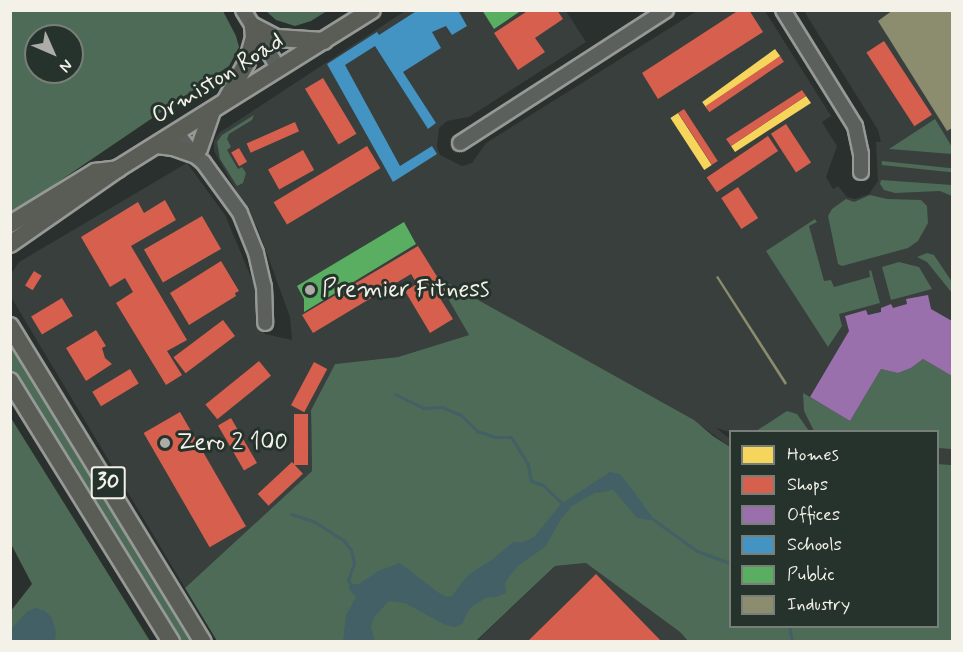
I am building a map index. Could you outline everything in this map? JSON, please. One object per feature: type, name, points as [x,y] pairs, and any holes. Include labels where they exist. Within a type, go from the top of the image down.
[{"type":"main road","name":"Ormiston Road","points":[[10,244],[41,225],[119,168],[372,10]]},
{"type":"main road","points":[[253,26],[277,38],[308,42],[325,40]]},
{"type":"main road","points":[[157,145],[173,147],[198,155],[218,107],[247,62],[254,38],[253,26]]},
{"type":"main road","name":"Ormiston Road","points":[[10,224],[95,172],[119,168]]},
{"type":"main road","points":[[10,255],[41,225]]},
{"type":"main road","name":"30","points":[[10,326],[203,642]]},
{"type":"main road","name":"30","points":[[10,381],[171,642]]},
{"type":"street","points":[[243,10],[279,69]]},
{"type":"street","points":[[460,143],[666,10]]},
{"type":"street","points":[[783,10],[855,126],[861,154],[861,172]]},
{"type":"street","points":[[181,130],[240,213],[256,253],[264,287],[265,323]]},
{"type":"shaded area","points":[[405,11],[566,11],[586,42],[469,117],[447,121],[439,128],[437,147],[440,155],[462,166],[472,163],[486,143],[697,11],[765,11],[831,116],[822,122],[837,146],[826,177],[833,189],[838,186],[847,197],[855,199],[869,194],[878,181],[876,142],[881,142],[878,130],[804,11],[952,11],[952,465],[939,464],[939,430],[729,432],[716,428],[729,438],[729,446],[703,427],[436,277],[469,335],[398,357],[335,364],[311,410],[312,471],[185,588],[11,297],[11,274],[19,262],[187,163],[225,215],[261,301],[260,323],[265,334],[292,340],[290,317],[258,229],[214,151],[214,141],[219,133]]},
{"type":"shaded area","points":[[587,563],[680,632],[688,641],[476,642],[555,566]]},
{"type":"green space","points":[[11,11],[223,11],[239,47],[229,66],[11,214]]},
{"type":"green space","points":[[266,11],[327,11],[311,21],[295,26],[276,20]]},
{"type":"green space","points":[[254,115],[252,120],[229,134],[227,139],[231,147],[227,150],[238,169],[242,167],[246,173],[243,183],[237,186],[220,159],[217,142],[222,135]]},
{"type":"green space","points":[[935,119],[952,147],[952,154],[889,149]]},
{"type":"green space","points":[[882,161],[952,168],[951,172],[882,165]]},
{"type":"green space","points":[[881,180],[952,185],[952,196],[940,191],[895,193],[884,190],[880,184]]},
{"type":"green space","points":[[870,195],[887,199],[921,200],[927,206],[928,223],[918,241],[908,248],[842,266],[838,264],[828,216],[832,209],[846,199],[854,202]]},
{"type":"green space","points":[[815,219],[817,222],[809,226],[824,281],[831,280],[834,287],[870,277],[869,271],[871,270],[880,303],[839,314],[842,326],[828,347],[766,251]]},
{"type":"green space","points":[[927,253],[934,255],[952,282],[952,293],[927,262],[917,257]]},
{"type":"green space","points":[[899,262],[919,267],[932,289],[891,300],[882,267]]},
{"type":"green space","points":[[435,276],[694,420],[729,446],[729,628],[939,628],[939,464],[952,465],[952,641],[688,641],[680,632],[586,563],[555,566],[476,641],[217,641],[185,588],[312,471],[311,410],[335,364],[398,357],[469,335]]},
{"type":"green space","points":[[11,335],[195,642],[163,642],[10,388],[10,336]]},
{"type":"green space","points":[[923,359],[952,376],[952,449],[939,448],[939,430],[813,429],[804,411],[803,393],[850,421],[881,369],[898,373],[911,368]]},
{"type":"green space","points":[[787,411],[797,414],[808,430],[758,430]]},
{"type":"green space","points":[[11,418],[150,641],[11,641],[10,612],[32,584],[11,544]]},
{"type":"water","points":[[610,472],[619,474],[626,481],[655,521],[637,518],[611,487],[603,488],[572,506],[561,519],[545,547],[519,565],[510,575],[505,583],[506,593],[485,598],[470,608],[462,624],[455,627],[445,625],[405,603],[389,601],[374,617],[371,627],[375,641],[343,641],[346,615],[356,597],[349,589],[350,585],[359,584],[378,571],[400,563],[436,591],[446,597],[452,596],[468,575],[493,559],[513,542],[523,542],[534,537],[561,504]]},
{"type":"water","points":[[36,608],[45,611],[52,618],[56,632],[55,641],[11,641],[11,629],[28,611]]},
{"type":"building: Homes","points":[[775,49],[780,56],[707,109],[702,102]]},
{"type":"building: Homes","points":[[806,96],[811,103],[735,152],[731,146]]},
{"type":"building: Homes","points":[[678,113],[712,165],[704,170],[670,118]]},
{"type":"building: Shops","points":[[529,10],[557,10],[563,19],[535,38],[545,52],[518,70],[494,33]]},
{"type":"building: Shops","points":[[739,10],[749,10],[763,32],[658,99],[642,73]]},
{"type":"building: Shops","points":[[884,41],[932,115],[914,126],[866,52]]},
{"type":"building: Shops","points":[[780,56],[784,62],[709,112],[705,106]]},
{"type":"building: Shops","points":[[323,78],[356,134],[338,145],[305,89]]},
{"type":"building: Shops","points":[[802,90],[806,96],[731,146],[726,139]]},
{"type":"building: Shops","points":[[684,109],[718,161],[712,165],[678,113]]},
{"type":"building: Shops","points":[[295,122],[299,131],[251,153],[247,144]]},
{"type":"building: Shops","points":[[786,124],[811,163],[796,172],[771,134]]},
{"type":"building: Shops","points":[[768,136],[778,151],[717,192],[707,177]]},
{"type":"building: Shops","points":[[367,146],[380,168],[287,224],[274,202]]},
{"type":"building: Shops","points":[[239,148],[247,162],[239,166],[231,152]]},
{"type":"building: Shops","points":[[303,150],[314,170],[279,190],[268,169]]},
{"type":"building: Shops","points":[[738,187],[758,218],[741,229],[721,198]]},
{"type":"building: Shops","points":[[165,200],[176,220],[131,246],[187,340],[167,351],[182,375],[166,385],[116,303],[133,292],[125,278],[110,287],[81,237],[138,202],[144,213]]},
{"type":"building: Shops","points":[[202,216],[221,249],[163,282],[144,250]]},
{"type":"building: Shops","points":[[418,246],[446,291],[438,295],[453,319],[430,333],[405,291],[417,284],[411,274],[313,333],[302,315]]},
{"type":"building: Shops","points":[[221,261],[239,291],[235,293],[236,296],[189,325],[170,293]]},
{"type":"building: Shops","points":[[34,271],[42,276],[33,290],[25,285]]},
{"type":"building: Shops","points":[[62,298],[73,316],[42,335],[31,317]]},
{"type":"building: Shops","points":[[223,320],[235,336],[186,373],[173,357]]},
{"type":"building: Shops","points":[[96,330],[106,346],[102,348],[105,358],[112,364],[86,381],[66,348]]},
{"type":"building: Shops","points":[[259,361],[271,376],[217,419],[205,404]]},
{"type":"building: Shops","points":[[314,362],[327,369],[304,412],[291,405]]},
{"type":"building: Shops","points":[[130,369],[139,384],[101,406],[92,392]]},
{"type":"building: Shops","points":[[180,412],[246,526],[210,547],[144,433]]},
{"type":"building: Shops","points":[[294,414],[308,414],[308,465],[294,465]]},
{"type":"building: Shops","points":[[231,418],[257,463],[244,471],[218,426]]},
{"type":"building: Shops","points":[[292,462],[303,474],[269,506],[258,494]]},
{"type":"building: Shops","points":[[596,574],[662,642],[527,642],[575,595]]},
{"type":"building: Offices","points":[[928,295],[931,309],[952,321],[952,376],[923,359],[911,368],[898,373],[881,369],[850,421],[810,397],[849,331],[845,316],[866,310],[868,315],[881,312],[881,308],[891,304],[893,308],[907,304],[906,299]]},
{"type":"building: Schools","points":[[418,10],[458,10],[467,26],[452,35],[446,26],[432,32],[441,48],[403,72],[436,123],[428,129],[375,46],[345,65],[400,166],[432,146],[437,154],[393,182],[327,64],[377,32],[379,35]]},
{"type":"building: Public","points":[[482,10],[522,10],[494,29]]},
{"type":"building: Public","points":[[404,222],[416,244],[304,312],[304,299],[297,286]]},
{"type":"building: Industry","points":[[893,10],[952,10],[952,128],[947,131],[878,21]]},
{"type":"building: Industry","points":[[718,276],[787,383],[785,385],[716,277]]},
{"type":"waterway","points":[[395,394],[424,408],[442,407],[461,415],[477,431],[495,437],[511,437],[528,464],[531,481],[543,485],[564,505]]},
{"type":"waterway","points":[[597,491],[614,487]]},
{"type":"waterway","points":[[291,514],[315,522],[344,541],[351,550],[354,563],[348,580],[353,587]]},
{"type":"waterway","points":[[654,520],[697,551],[729,563]]},
{"type":"waterway","points":[[789,628],[792,642]]},
{"type":"place","name":"Premier Fitness","points":[[310,290]]},
{"type":"place","name":"Zero 2 100","points":[[165,443]]}]
